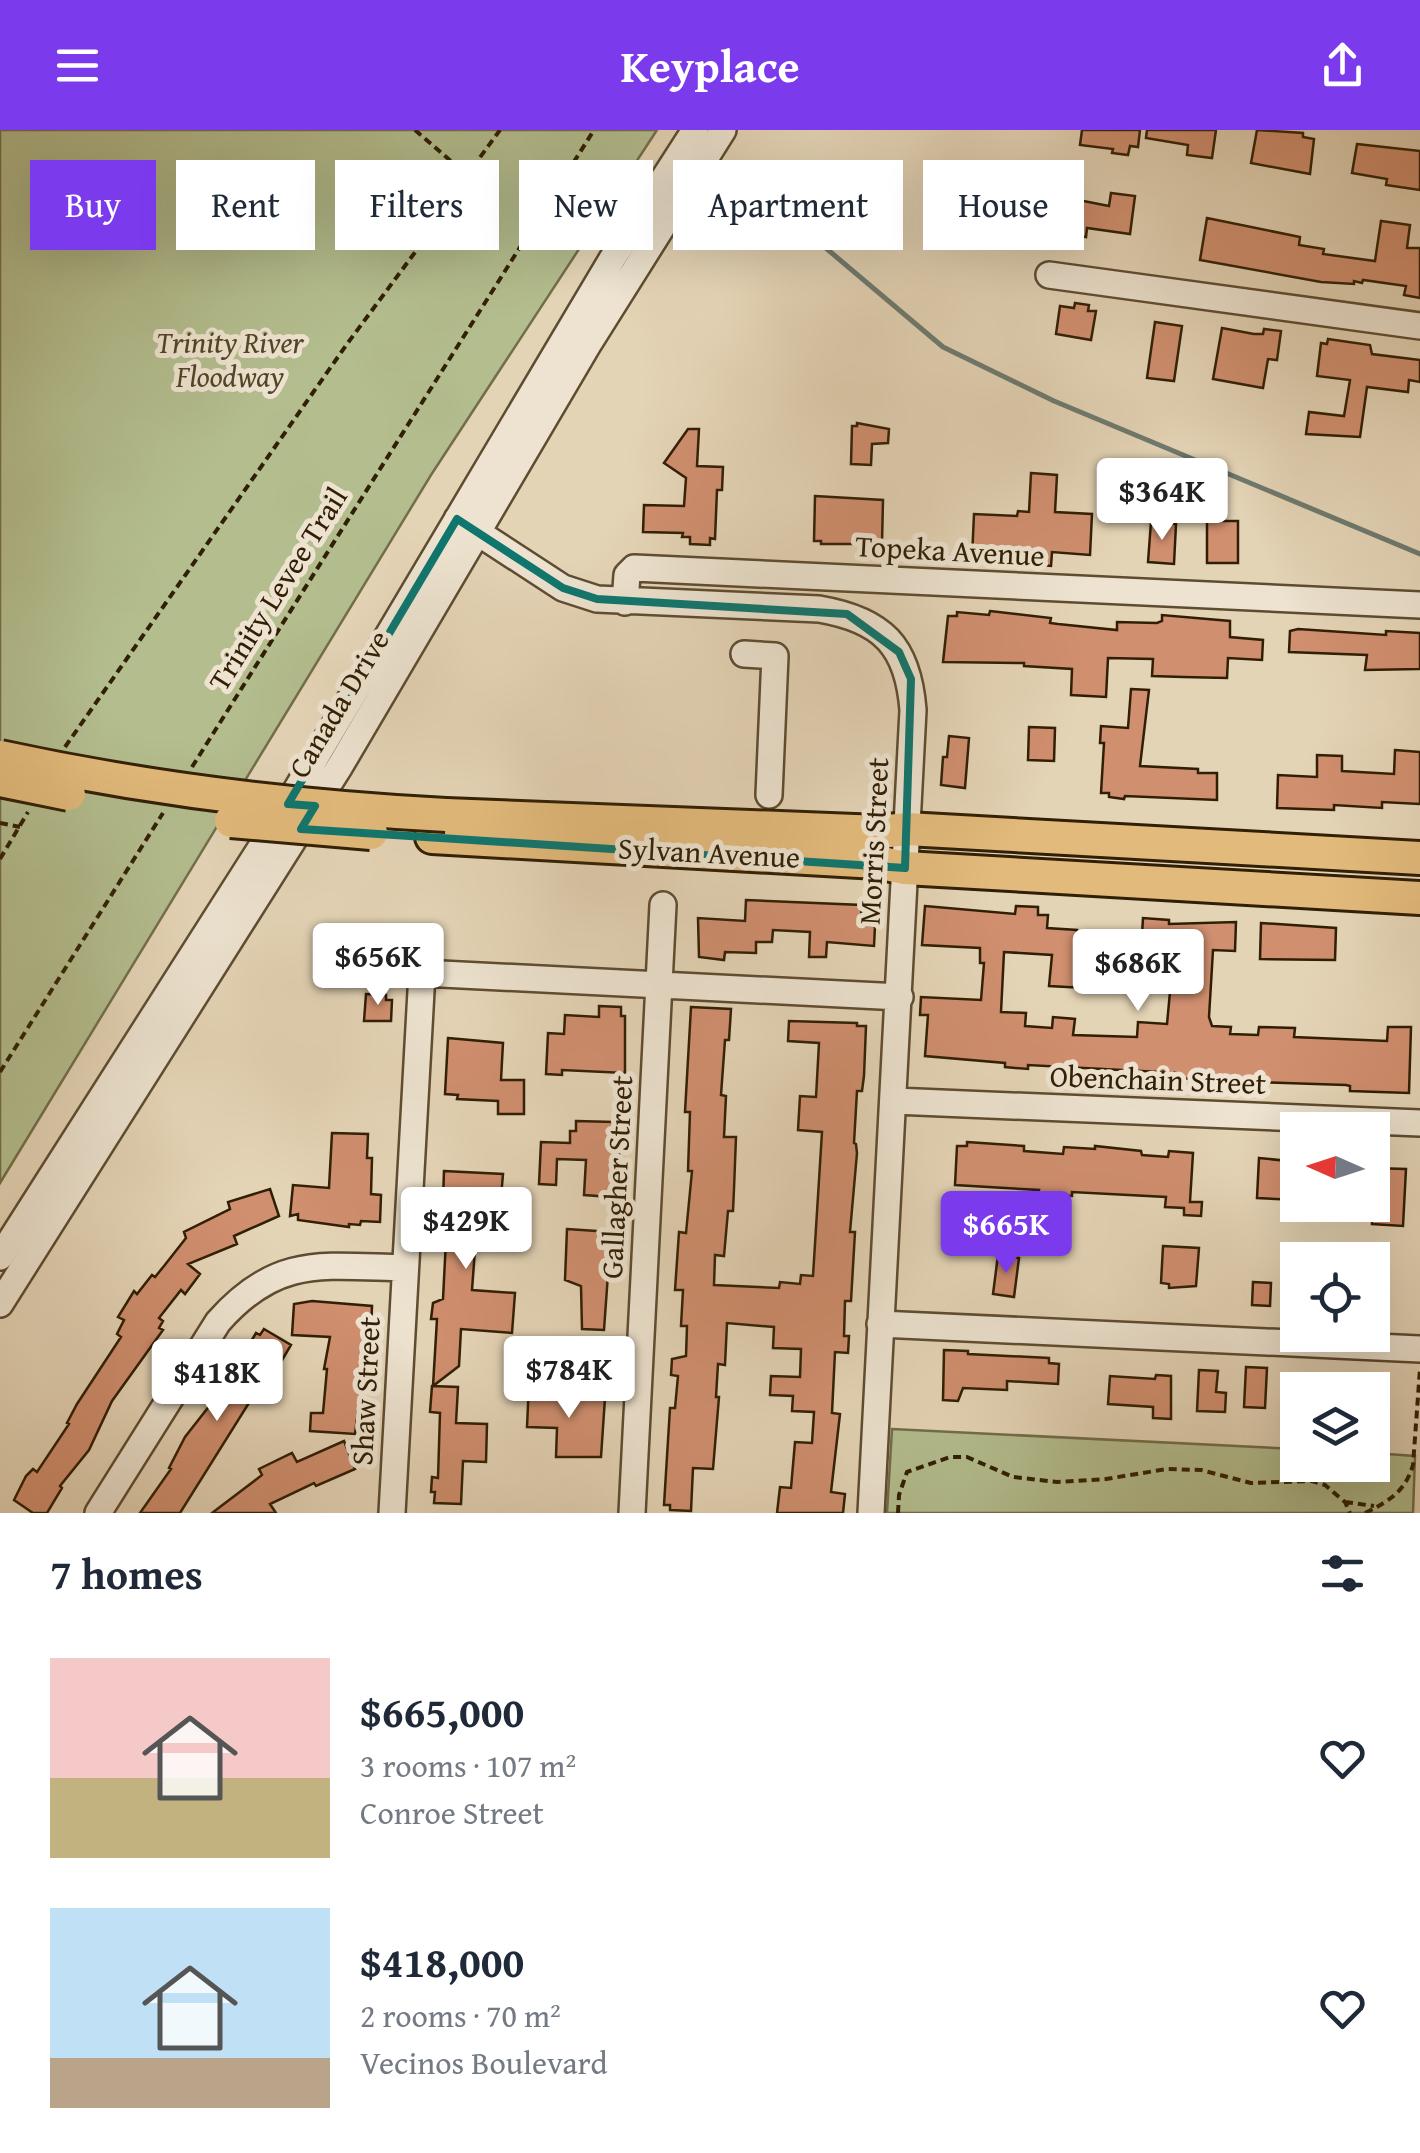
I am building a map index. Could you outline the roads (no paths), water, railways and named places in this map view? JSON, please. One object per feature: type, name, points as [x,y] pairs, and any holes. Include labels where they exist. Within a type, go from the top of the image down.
[{"type":"main road","name":"Sylvan Avenue","points":[[0,757],[215,796],[439,826],[877,862],[905,868],[1420,898]]},
{"type":"main road","name":"Sylvan Avenue","points":[[0,780],[190,816],[289,828],[439,826],[880,832],[907,829],[1420,858]]},
{"type":"street","name":"Canada Drive","points":[[0,1257],[340,766],[612,259],[696,130]]},
{"type":"street","name":"Canada Drive","points":[[468,526],[723,130]]},
{"type":"street","points":[[1049,276],[1420,326]]},
{"type":"street","name":"Morris Street","points":[[468,526],[563,588],[597,599],[819,609],[846,614],[875,628],[899,652],[910,679],[913,710],[871,1513]]},
{"type":"street","name":"Topeka Avenue","points":[[626,602],[627,574],[634,568],[1420,604]]},
{"type":"street","points":[[744,654],[776,656],[769,795]]},
{"type":"street","name":"Gallagher Street","points":[[632,1513],[663,905]]},
{"type":"street","name":"Shaw Street","points":[[392,1513],[422,973],[660,985]]},
{"type":"street","name":"Canada Drive","points":[[0,1304],[195,976]]},
{"type":"street","points":[[660,985],[900,997]]},
{"type":"street","name":"Obenchain Street","points":[[894,1101],[1420,1123]]},
{"type":"street","points":[[98,1513],[218,1322],[238,1300],[264,1280],[291,1270],[320,1266],[404,1268]]},
{"type":"street","points":[[880,1324],[1420,1349]]},
{"type":"waterway","points":[[828,250],[943,347],[1054,401],[1420,554]]},
{"type":"park label","name":"Trinity River Floodway","points":[[230,360]]}]
